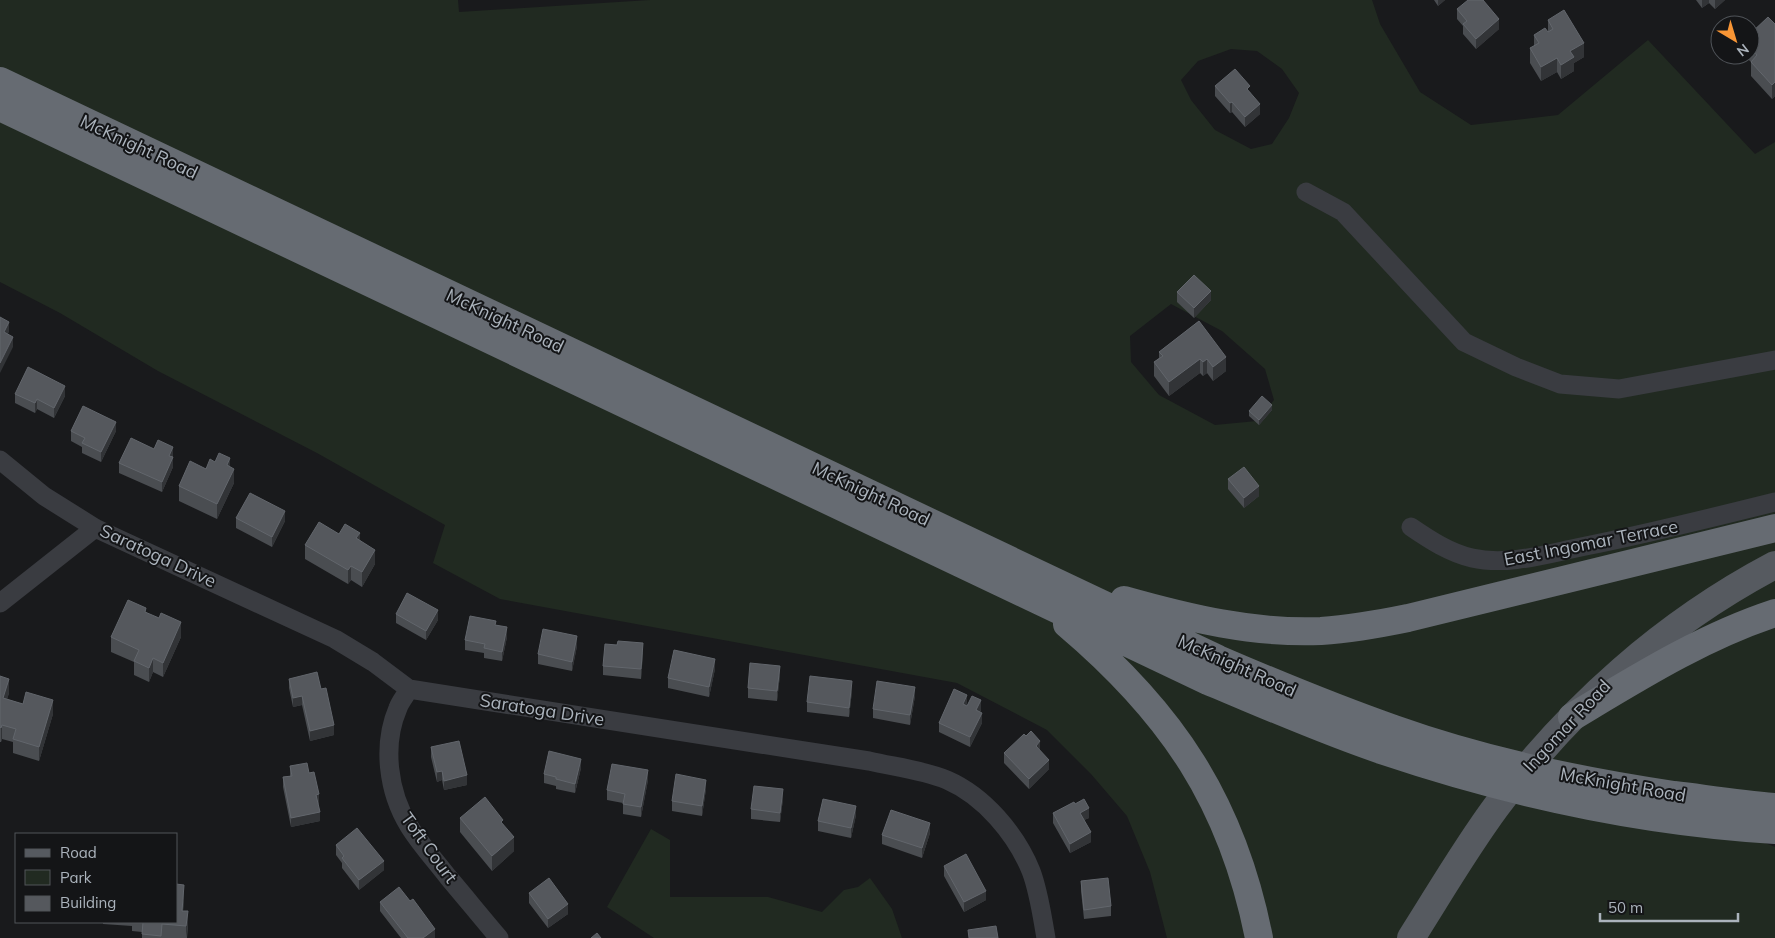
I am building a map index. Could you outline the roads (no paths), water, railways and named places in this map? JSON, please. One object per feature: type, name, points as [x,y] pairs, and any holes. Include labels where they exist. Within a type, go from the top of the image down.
[{"type":"highway","name":"McKnight Road","points":[[0,81],[1043,589]]},
{"type":"highway","name":"McKnight Road","points":[[0,107],[1043,589],[1218,659],[1275,684],[1395,730],[1509,788],[1576,803],[1712,824],[1775,830]]},
{"type":"highway","points":[[1043,589],[1201,620],[1262,629],[1321,631],[1352,628],[1408,618],[1775,528]]},
{"type":"highway","points":[[1043,589],[1086,640],[1133,686],[1180,742],[1196,766],[1210,791],[1235,848],[1245,878],[1259,938]]},
{"type":"highway","points":[[1572,717],[1686,651],[1724,633],[1775,613]]},
{"type":"highway","name":"McKnight Road","points":[[1451,759],[1715,800],[1775,807]]},
{"type":"highway","points":[[1712,824],[1775,848]]},
{"type":"main road","name":"Ingomar Road","points":[[1411,938],[1495,808],[1542,749],[1572,717],[1606,683],[1677,626],[1714,601],[1775,565]]},
{"type":"street","points":[[1306,192],[1343,212],[1464,342],[1516,367],[1560,384],[1619,389],[1775,360]]},
{"type":"street","name":"Saratoga Drive","points":[[0,460],[44,496],[95,528],[335,639],[373,662],[410,689],[870,761],[947,780],[970,794],[991,812],[1006,828],[1019,848],[1030,870],[1046,938]]},
{"type":"street","name":"East Ingomar Terrace","points":[[1412,527],[1427,538],[1459,554],[1473,558],[1507,561],[1662,531],[1775,502]]},
{"type":"street","points":[[0,603],[95,528]]},
{"type":"street","name":"Toft Court","points":[[410,689],[398,707],[392,727],[390,745],[393,786],[399,806],[408,825],[423,846],[499,938]]}]
